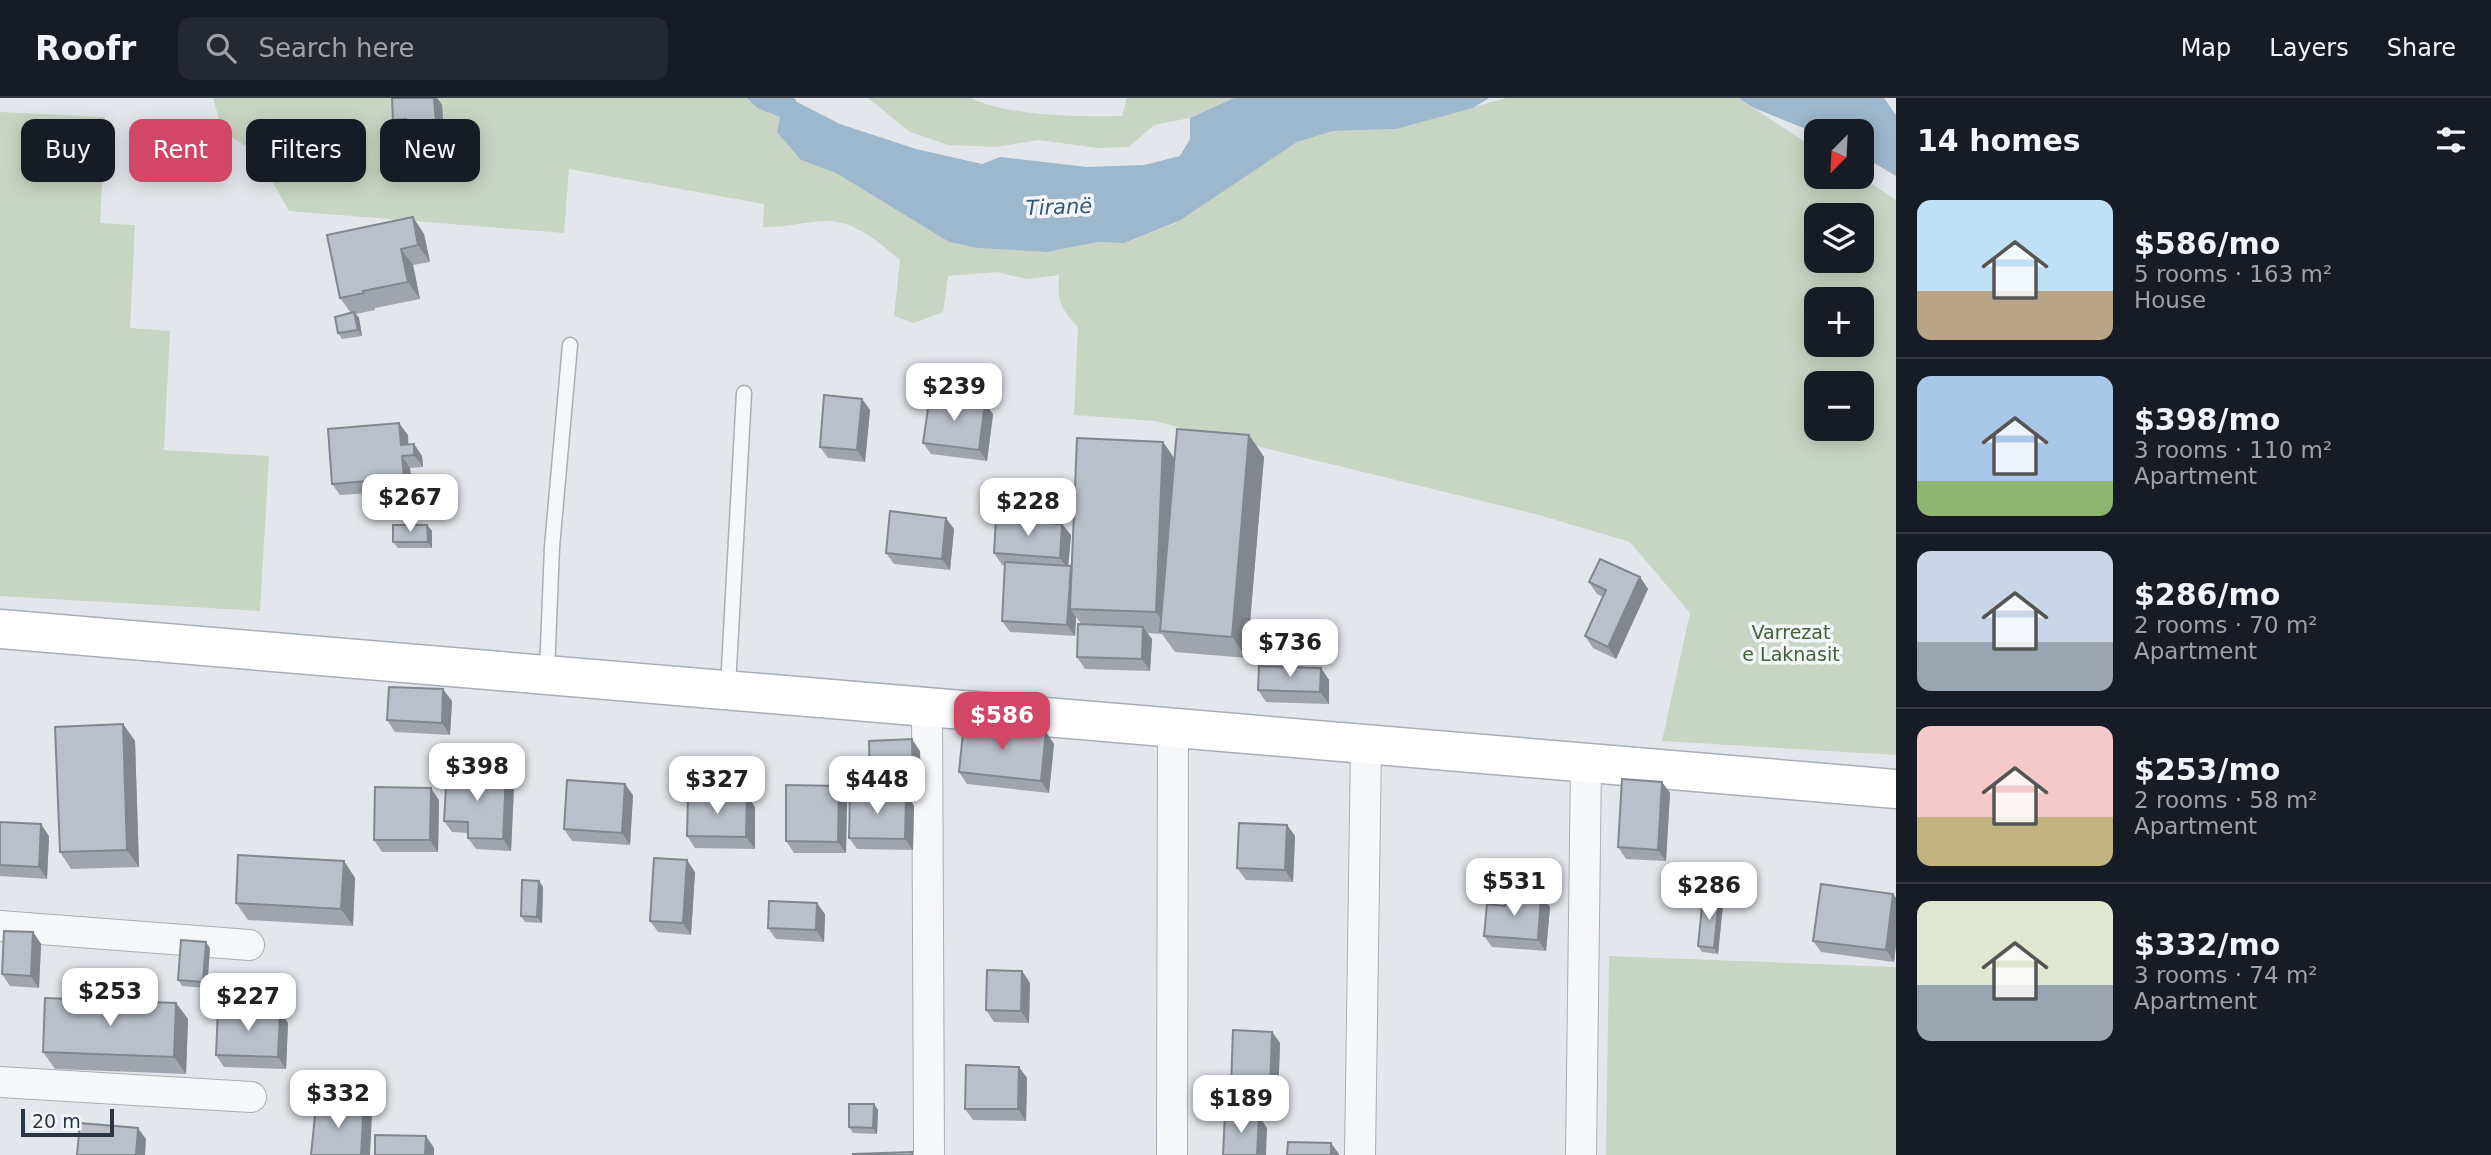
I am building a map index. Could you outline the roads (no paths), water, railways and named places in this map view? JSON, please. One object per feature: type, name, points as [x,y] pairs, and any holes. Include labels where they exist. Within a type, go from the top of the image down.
[{"type":"street","points":[[0,629],[728,688],[1173,729],[1896,789]]},
{"type":"street","points":[[927,707],[929,1155]]},
{"type":"street","points":[[1172,1155],[1173,729]]},
{"type":"street","points":[[1360,1155],[1366,745]]},
{"type":"street","points":[[1581,1155],[1586,763]]},
{"type":"street","points":[[0,926],[249,945]]},
{"type":"street","points":[[0,1082],[251,1097]]},
{"type":"lane","points":[[547,674],[552,547],[570,345]]},
{"type":"lane","points":[[728,688],[744,393]]},
{"type":"water","name":"Tiranë","points":[[747,98],[794,98],[840,124],[916,149],[982,164],[1000,157],[1087,167],[1144,165],[1180,156],[1190,139],[1190,118],[1234,98],[1489,98],[1473,108],[1396,129],[1333,131],[1297,142],[1179,221],[1124,243],[1098,242],[1047,252],[978,248],[949,242],[836,173],[801,160],[777,132],[780,117],[757,108]]},
{"type":"water","points":[[1738,98],[1884,98],[1896,115],[1896,176],[1874,163],[1874,119],[1804,119],[1804,128],[1754,108]]},
{"type":"park label","name":"Varrezat e Laknasit","points":[[1791,643]]}]
